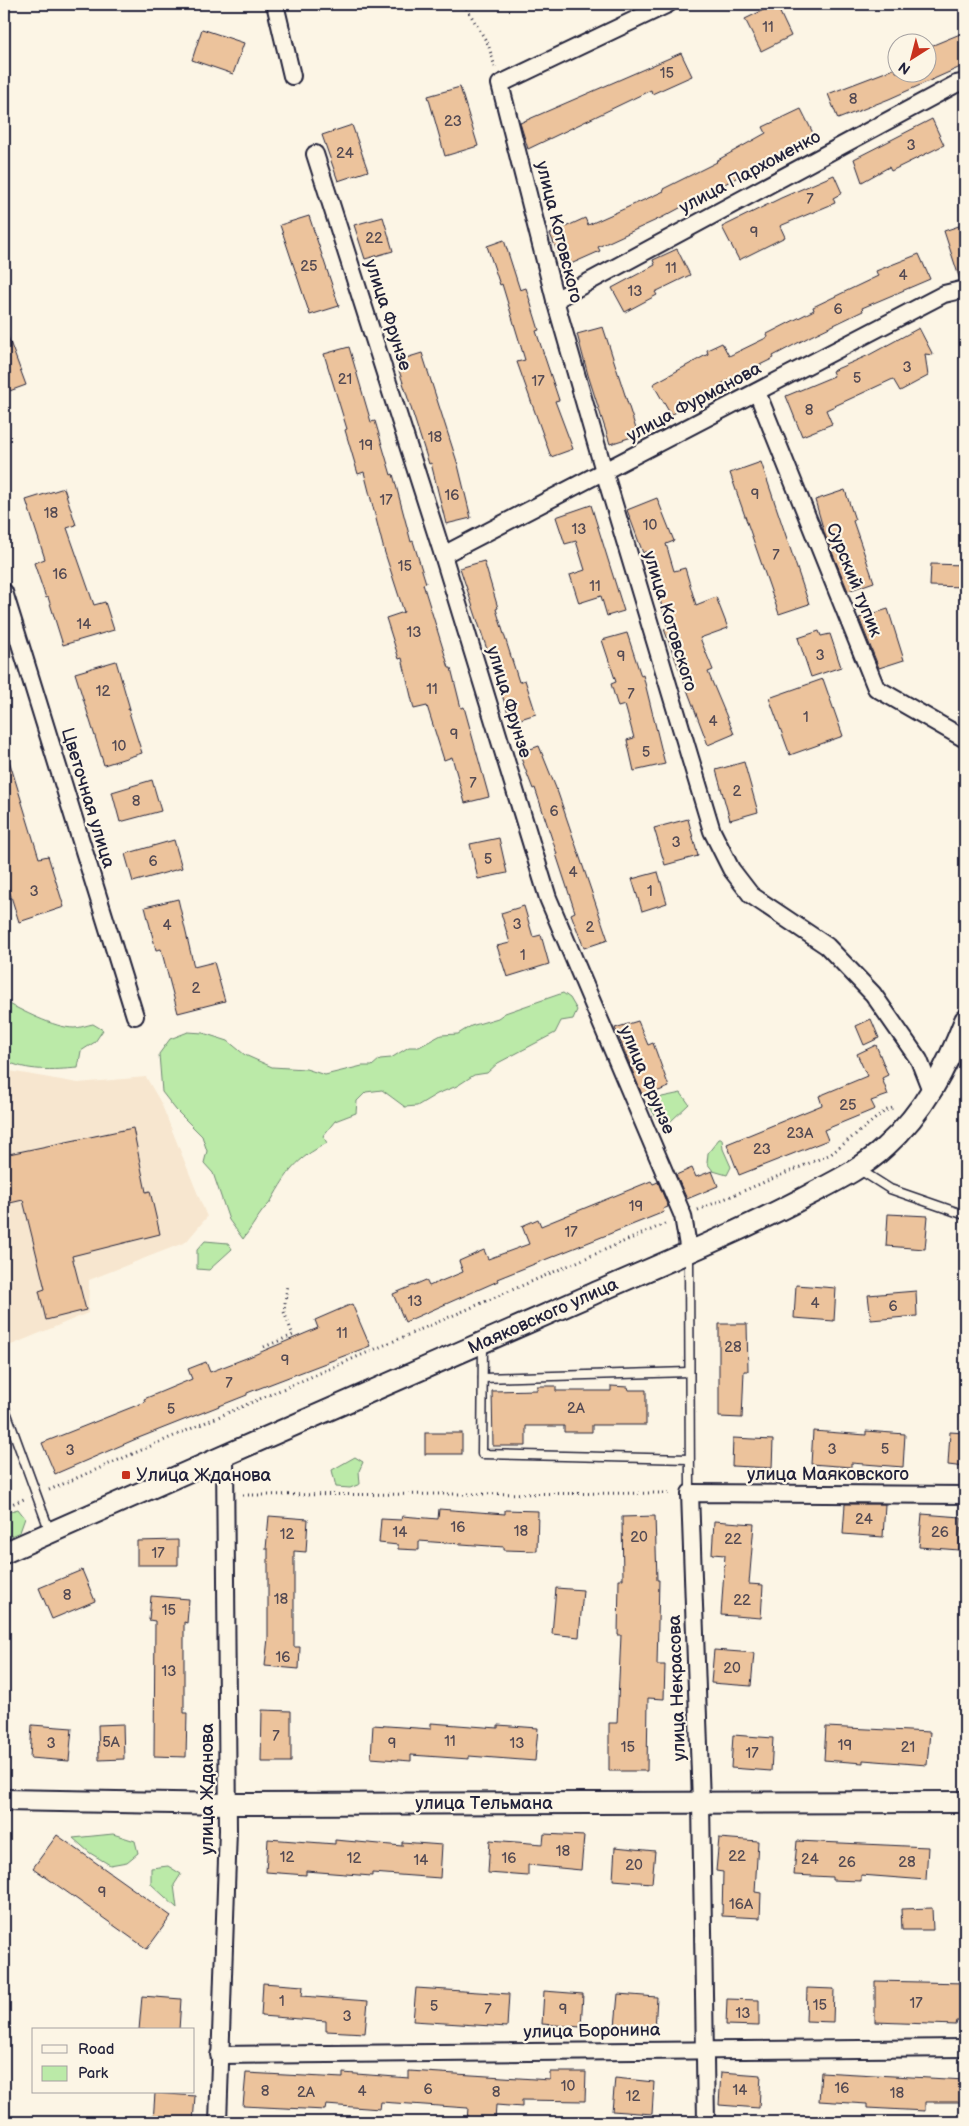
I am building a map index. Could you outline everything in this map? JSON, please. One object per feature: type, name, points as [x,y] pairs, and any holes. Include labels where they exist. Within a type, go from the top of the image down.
[{"type":"street","points":[[275,4],[292,76]]},
{"type":"street","points":[[500,84],[668,4]]},
{"type":"street","name":"улица Пархоменко","points":[[555,300],[956,84],[965,82]]},
{"type":"street","name":"улица Котовского","points":[[500,84],[555,300],[712,831],[730,870],[751,896],[827,946],[873,994],[919,1060],[932,1093]]},
{"type":"street","name":"улица Фрунзе","points":[[315,154],[443,555],[548,898],[683,1216],[689,1252]]},
{"type":"street","name":"улица Фурманова","points":[[443,555],[944,294],[965,289]]},
{"type":"street","name":"Сурский тупик","points":[[757,392],[876,688],[965,739]]},
{"type":"street","name":"Цветочная улица","points":[[4,592],[135,1016]]},
{"type":"street","name":"Маяковского улица","points":[[4,1553],[689,1252],[775,1213],[858,1169],[885,1148],[910,1122],[932,1093],[955,1046],[965,1020]]},
{"type":"street","name":"улица Жданова","points":[[218,2122],[228,1804],[225,1455]]},
{"type":"street","name":"улица Маяковского","points":[[690,1493],[965,1495]]},
{"type":"street","name":"улица Некрасова","points":[[690,1493],[701,1802],[706,2122]]},
{"type":"street","name":"улица Тельмана","points":[[4,1800],[228,1804],[965,1802]]},
{"type":"street","name":"улица Боронина","points":[[220,2055],[965,2048]]},
{"type":"lane","points":[[858,1169],[890,1189],[965,1215]]},
{"type":"lane","name":"улица Некрасова","points":[[689,1252],[690,1493]]},
{"type":"lane","points":[[483,1342],[482,1454],[689,1459]]},
{"type":"lane","points":[[483,1378],[689,1372]]},
{"type":"lane","points":[[4,1406],[50,1532]]},
{"type":"path","points":[[464,4],[488,44],[500,84]]},
{"type":"path","points":[[4,1507],[78,1478],[683,1216],[831,1154],[885,1111],[932,1093]]},
{"type":"path","points":[[264,1347],[293,1335],[284,1312],[287,1286]]},
{"type":"path","points":[[226,1495],[690,1493]]},
{"type":"shaded area","points":[[4,1070],[78,1083],[146,1077],[161,1103],[207,1217],[186,1242],[89,1280],[88,1313],[4,1348]]},
{"type":"green space","points":[[563,993],[570,998],[577,1010],[573,1019],[561,1021],[555,1033],[498,1063],[487,1073],[474,1075],[457,1086],[437,1094],[417,1106],[405,1107],[382,1090],[366,1092],[357,1101],[356,1113],[335,1121],[323,1136],[327,1143],[307,1155],[288,1174],[243,1239],[229,1220],[213,1173],[204,1163],[207,1151],[202,1136],[176,1110],[162,1092],[159,1054],[170,1039],[188,1032],[203,1033],[228,1041],[245,1055],[272,1067],[306,1069],[325,1075],[362,1066],[372,1066],[380,1059],[391,1058],[409,1047],[419,1047],[441,1035],[458,1034],[471,1026],[498,1018],[505,1013]]},
{"type":"green space","points":[[4,1001],[57,1025],[79,1028],[93,1024],[103,1030],[95,1042],[81,1051],[78,1068],[50,1070],[22,1067],[4,1060]]},
{"type":"green space","points":[[681,1093],[689,1104],[671,1121],[657,1119],[650,1107],[662,1097]]},
{"type":"green space","points":[[719,1139],[722,1139],[723,1149],[731,1167],[727,1175],[713,1171],[707,1163],[708,1153]]},
{"type":"green space","points":[[205,1241],[228,1243],[232,1249],[209,1270],[197,1269],[197,1250]]},
{"type":"green space","points":[[355,1457],[363,1462],[359,1471],[360,1484],[350,1488],[336,1487],[332,1470]]},
{"type":"green space","points":[[18,1509],[25,1518],[20,1532],[4,1539],[4,1513]]},
{"type":"green space","points":[[113,1834],[135,1841],[138,1853],[127,1862],[110,1865],[90,1853],[73,1838]]},
{"type":"green space","points":[[168,1866],[181,1874],[174,1885],[177,1908],[151,1884],[151,1868]]},
{"type":"building","points":[[776,4],[791,36],[761,51],[745,19]]},
{"type":"building","points":[[202,29],[244,43],[233,74],[192,60]]},
{"type":"building","points":[[965,32],[965,65],[936,78],[936,44]]},
{"type":"building","points":[[681,53],[692,76],[652,94],[651,90],[528,149],[520,123]]},
{"type":"building","points":[[886,72],[886,82],[927,82],[838,119],[828,94]]},
{"type":"building","points":[[460,87],[478,146],[445,156],[428,96]]},
{"type":"building","points":[[801,109],[816,139],[777,156],[663,217],[598,247],[600,251],[564,267],[550,234],[585,218],[588,225],[664,191],[663,189],[717,162],[766,133],[763,127]]},
{"type":"building","points":[[932,119],[944,145],[891,171],[889,167],[862,182],[854,159]]},
{"type":"building","points":[[352,125],[368,171],[338,181],[322,135]]},
{"type":"building","points":[[834,175],[842,193],[833,198],[835,203],[780,226],[785,237],[739,260],[722,227]]},
{"type":"building","points":[[309,216],[339,306],[310,315],[280,225]]},
{"type":"building","points":[[383,217],[393,251],[365,259],[354,225]]},
{"type":"building","points":[[965,224],[965,279],[960,280],[944,231]]},
{"type":"building","points":[[504,240],[520,290],[526,288],[539,330],[536,331],[559,400],[555,401],[573,449],[551,457],[517,362],[525,360],[502,284],[500,285],[487,246]]},
{"type":"building","points":[[677,249],[690,275],[655,292],[657,295],[625,312],[612,288],[655,265],[653,260]]},
{"type":"building","points":[[919,254],[930,279],[862,308],[863,311],[811,336],[773,356],[774,358],[719,385],[721,387],[671,415],[653,384],[708,354],[707,350],[722,343],[729,356],[768,337],[767,334],[814,310],[813,307],[878,276],[876,271]]},
{"type":"building","points":[[603,327],[638,435],[610,444],[577,334]]},
{"type":"building","points":[[919,328],[933,355],[925,354],[928,376],[900,391],[893,379],[826,410],[832,424],[802,436],[786,396],[834,376],[832,371],[869,355]]},
{"type":"building","points":[[4,331],[6,331],[26,385],[4,393]]},
{"type":"building","points":[[349,347],[371,422],[375,421],[391,475],[393,474],[411,542],[413,541],[426,583],[423,584],[449,668],[451,668],[461,708],[464,707],[489,797],[465,803],[452,757],[444,760],[427,706],[414,709],[402,658],[399,659],[386,618],[404,612],[384,550],[364,472],[358,474],[345,430],[347,429],[324,354]]},
{"type":"building","points":[[422,353],[458,465],[471,518],[446,524],[431,463],[429,464],[396,361]]},
{"type":"building","points":[[761,462],[809,604],[779,614],[730,473]]},
{"type":"building","points":[[64,488],[76,525],[67,528],[94,605],[105,602],[114,630],[63,645],[48,597],[46,598],[34,563],[45,559],[26,500]]},
{"type":"building","points":[[845,490],[855,520],[853,521],[874,582],[848,591],[825,535],[815,500]]},
{"type":"building","points":[[657,498],[674,541],[666,544],[674,571],[685,568],[696,605],[716,597],[728,628],[700,638],[713,670],[708,672],[734,734],[708,745],[664,629],[668,628],[646,551],[643,553],[627,510]]},
{"type":"building","points":[[591,505],[624,611],[607,616],[601,596],[579,603],[570,575],[585,570],[576,541],[565,544],[556,517]]},
{"type":"building","points":[[484,561],[498,608],[496,609],[519,682],[525,680],[536,714],[511,722],[460,568]]},
{"type":"building","points":[[931,564],[965,565],[965,587],[930,586]]},
{"type":"building","points":[[888,609],[904,660],[879,668],[859,618]]},
{"type":"building","points":[[819,631],[821,636],[830,634],[841,667],[811,677],[798,638]]},
{"type":"building","points":[[627,633],[641,676],[643,675],[665,764],[634,771],[627,740],[634,738],[625,705],[618,707],[611,684],[616,682],[602,640]]},
{"type":"building","points":[[116,661],[130,709],[128,709],[142,753],[104,765],[75,673]]},
{"type":"building","points":[[823,679],[843,736],[790,755],[769,698]]},
{"type":"building","points":[[539,746],[558,793],[608,940],[584,948],[571,914],[575,912],[535,788],[533,789],[519,753]]},
{"type":"building","points":[[8,757],[39,858],[48,856],[64,907],[19,922],[4,874],[4,758]]},
{"type":"building","points":[[744,762],[758,812],[730,820],[716,770]]},
{"type":"building","points":[[152,780],[161,811],[120,822],[112,792]]},
{"type":"building","points":[[688,819],[698,856],[665,865],[654,828]]},
{"type":"building","points":[[499,838],[507,873],[478,879],[470,844]]},
{"type":"building","points":[[174,840],[182,868],[133,882],[125,854]]},
{"type":"building","points":[[658,872],[667,903],[642,911],[632,879]]},
{"type":"building","points":[[178,899],[194,967],[214,962],[225,1001],[178,1013],[161,949],[156,950],[145,907]]},
{"type":"building","points":[[524,906],[533,937],[541,935],[549,964],[507,977],[497,946],[510,943],[501,913]]},
{"type":"building","points":[[871,1019],[879,1038],[864,1045],[856,1026]]},
{"type":"building","points":[[638,1021],[648,1045],[653,1043],[669,1087],[643,1097],[615,1028]]},
{"type":"building","points":[[876,1045],[888,1075],[882,1078],[888,1095],[871,1101],[875,1109],[824,1130],[828,1140],[739,1175],[727,1144],[822,1105],[819,1096],[867,1076],[857,1054]]},
{"type":"building","points":[[133,1128],[146,1192],[150,1191],[160,1234],[72,1256],[86,1310],[46,1320],[39,1291],[45,1289],[23,1200],[10,1203],[4,1175],[4,1155]]},
{"type":"building","points":[[692,1168],[696,1177],[712,1171],[718,1186],[687,1199],[676,1175]]},
{"type":"building","points":[[651,1181],[653,1184],[658,1182],[668,1207],[663,1209],[664,1212],[497,1279],[498,1281],[405,1322],[393,1294],[426,1280],[429,1286],[463,1272],[459,1261],[484,1250],[488,1259],[529,1244],[522,1226],[538,1219],[541,1226]]},
{"type":"building","points":[[888,1214],[928,1216],[925,1249],[886,1246]]},
{"type":"building","points":[[796,1285],[836,1288],[834,1321],[794,1318]]},
{"type":"building","points":[[916,1291],[917,1316],[871,1320],[868,1295]]},
{"type":"building","points":[[352,1304],[370,1346],[247,1393],[247,1395],[136,1439],[55,1474],[42,1443],[145,1402],[144,1399],[192,1379],[188,1369],[206,1362],[210,1372],[318,1328],[315,1320]]},
{"type":"building","points":[[719,1324],[747,1324],[748,1371],[744,1371],[742,1418],[719,1417]]},
{"type":"building","points":[[537,1386],[556,1386],[556,1391],[611,1391],[611,1386],[628,1387],[629,1390],[646,1390],[646,1425],[592,1425],[592,1432],[564,1432],[564,1426],[526,1426],[526,1446],[493,1446],[492,1391],[537,1390]]},
{"type":"building","points":[[813,1431],[866,1435],[866,1431],[905,1434],[903,1467],[851,1463],[851,1467],[811,1464]]},
{"type":"building","points":[[950,1432],[965,1433],[965,1467],[948,1465]]},
{"type":"building","points":[[425,1433],[462,1433],[462,1454],[425,1454]]},
{"type":"building","points":[[733,1438],[773,1440],[772,1468],[732,1466]]},
{"type":"building","points":[[845,1504],[885,1504],[883,1537],[843,1534]]},
{"type":"building","points":[[439,1509],[505,1514],[505,1510],[538,1511],[537,1551],[504,1550],[504,1547],[419,1541],[419,1550],[398,1549],[398,1545],[379,1543],[381,1519],[401,1520],[402,1516],[438,1519]]},
{"type":"building","points":[[922,1514],[961,1517],[959,1550],[919,1547]]},
{"type":"building","points":[[269,1516],[308,1519],[306,1552],[294,1551],[294,1647],[300,1647],[299,1669],[265,1666],[268,1638],[268,1549],[266,1549]]},
{"type":"building","points":[[655,1516],[657,1580],[659,1580],[657,1665],[665,1665],[664,1699],[648,1698],[647,1771],[609,1771],[609,1723],[617,1723],[621,1635],[618,1635],[619,1579],[623,1579],[622,1517]]},
{"type":"building","points":[[714,1521],[754,1524],[749,1584],[763,1585],[761,1618],[721,1615],[725,1555],[712,1554]]},
{"type":"building","points":[[178,1540],[178,1565],[137,1565],[137,1541]]},
{"type":"building","points":[[82,1570],[95,1601],[52,1619],[39,1588]]},
{"type":"building","points":[[556,1588],[583,1590],[579,1637],[552,1634]]},
{"type":"building","points":[[151,1596],[189,1599],[187,1623],[184,1622],[184,1713],[187,1713],[186,1757],[154,1756],[155,1621],[149,1620]]},
{"type":"building","points":[[714,1650],[754,1653],[751,1686],[711,1683]]},
{"type":"building","points":[[262,1710],[291,1711],[291,1762],[261,1762]]},
{"type":"building","points":[[431,1723],[498,1728],[498,1725],[538,1728],[535,1761],[469,1756],[469,1759],[411,1755],[411,1761],[371,1758],[373,1725],[431,1729]]},
{"type":"building","points":[[123,1724],[124,1759],[99,1760],[98,1725]]},
{"type":"building","points":[[32,1725],[72,1728],[69,1761],[30,1758]]},
{"type":"building","points":[[826,1727],[930,1732],[927,1765],[863,1760],[863,1763],[824,1760]]},
{"type":"building","points":[[733,1735],[773,1738],[771,1771],[731,1768]]},
{"type":"building","points":[[544,1834],[584,1836],[581,1870],[528,1865],[528,1876],[488,1873],[490,1840],[543,1844]]},
{"type":"building","points":[[57,1835],[171,1916],[147,1949],[33,1868]]},
{"type":"building","points":[[719,1838],[758,1841],[755,1892],[761,1893],[760,1918],[722,1916],[723,1872],[716,1871]]},
{"type":"building","points":[[268,1839],[335,1844],[335,1840],[402,1846],[402,1842],[442,1845],[440,1878],[372,1873],[372,1876],[306,1871],[306,1875],[266,1872]]},
{"type":"building","points":[[797,1841],[928,1847],[926,1880],[861,1875],[861,1881],[832,1880],[832,1877],[794,1875]]},
{"type":"building","points":[[615,1847],[655,1851],[652,1883],[613,1880]]},
{"type":"building","points":[[932,1908],[933,1930],[902,1930],[901,1909]]},
{"type":"building","points":[[875,1981],[965,1983],[965,2021],[957,2021],[956,2025],[875,2022]]},
{"type":"building","points":[[263,1983],[303,1986],[302,1996],[368,2001],[365,2033],[326,2031],[326,2021],[261,2016]]},
{"type":"building","points":[[416,1988],[509,1994],[507,2027],[413,2021]]},
{"type":"building","points":[[807,1988],[834,1989],[833,2022],[806,2021]]},
{"type":"building","points":[[544,1991],[583,1994],[581,2027],[542,2024]]},
{"type":"building","points":[[618,1994],[657,1997],[655,2030],[615,2027]]},
{"type":"building","points":[[142,1996],[181,1999],[179,2028],[139,2028]]},
{"type":"building","points":[[727,1999],[759,2000],[759,2026],[726,2025]]},
{"type":"building","points":[[409,2071],[550,2080],[550,2072],[586,2072],[585,2101],[522,2100],[522,2107],[496,2105],[495,2122],[467,2121],[468,2108],[381,2102],[380,2109],[326,2105],[325,2110],[243,2106],[246,2073],[343,2078],[343,2073],[409,2078]]},
{"type":"building","points":[[721,2072],[761,2075],[759,2108],[719,2105]]},
{"type":"building","points":[[821,2072],[965,2080],[965,2102],[925,2102],[925,2111],[867,2108],[867,2104],[819,2101]]},
{"type":"building","points":[[615,2078],[654,2082],[652,2114],[612,2111]]},
{"type":"building","points":[[155,2094],[195,2096],[193,2122],[153,2122]]},
{"type":"place","name":"Улица Жданова","points":[[126,1475]]}]
